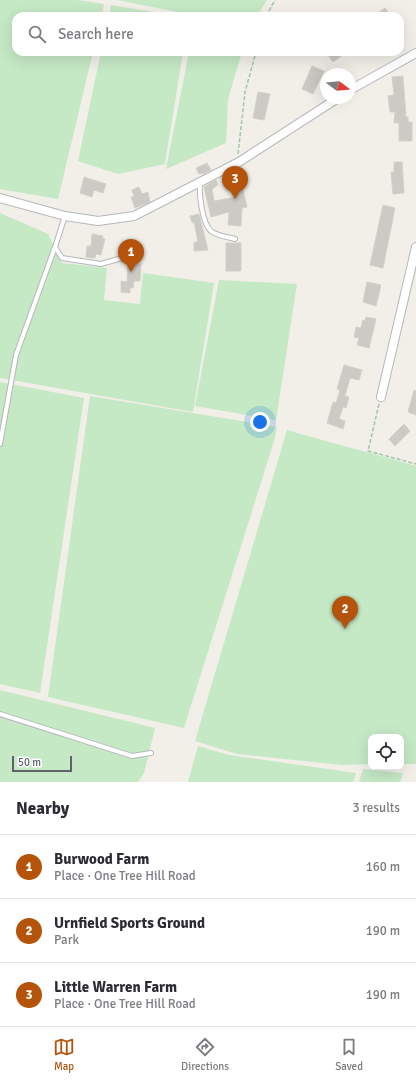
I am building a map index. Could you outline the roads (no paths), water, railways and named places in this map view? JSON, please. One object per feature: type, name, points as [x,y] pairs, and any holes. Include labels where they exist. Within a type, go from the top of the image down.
[{"type":"street","points":[[356,87],[416,53]]},
{"type":"street","points":[[0,198],[65,216],[98,221],[134,216],[238,162],[329,104]]},
{"type":"street","points":[[381,396],[416,247]]},
{"type":"lane","points":[[200,183],[199,195],[208,228],[215,234],[235,239]]},
{"type":"lane","points":[[0,444],[16,355],[65,216]]},
{"type":"lane","points":[[55,247],[62,258],[101,264],[129,256]]},
{"type":"lane","points":[[0,714],[132,756],[151,753]]},
{"type":"place","name":"Little Warren Farm","points":[[235,199]]},
{"type":"place","name":"Burwood Farm","points":[[131,272]]},
{"type":"place","name":"Urnfield Sports Ground","points":[[345,629]]}]
